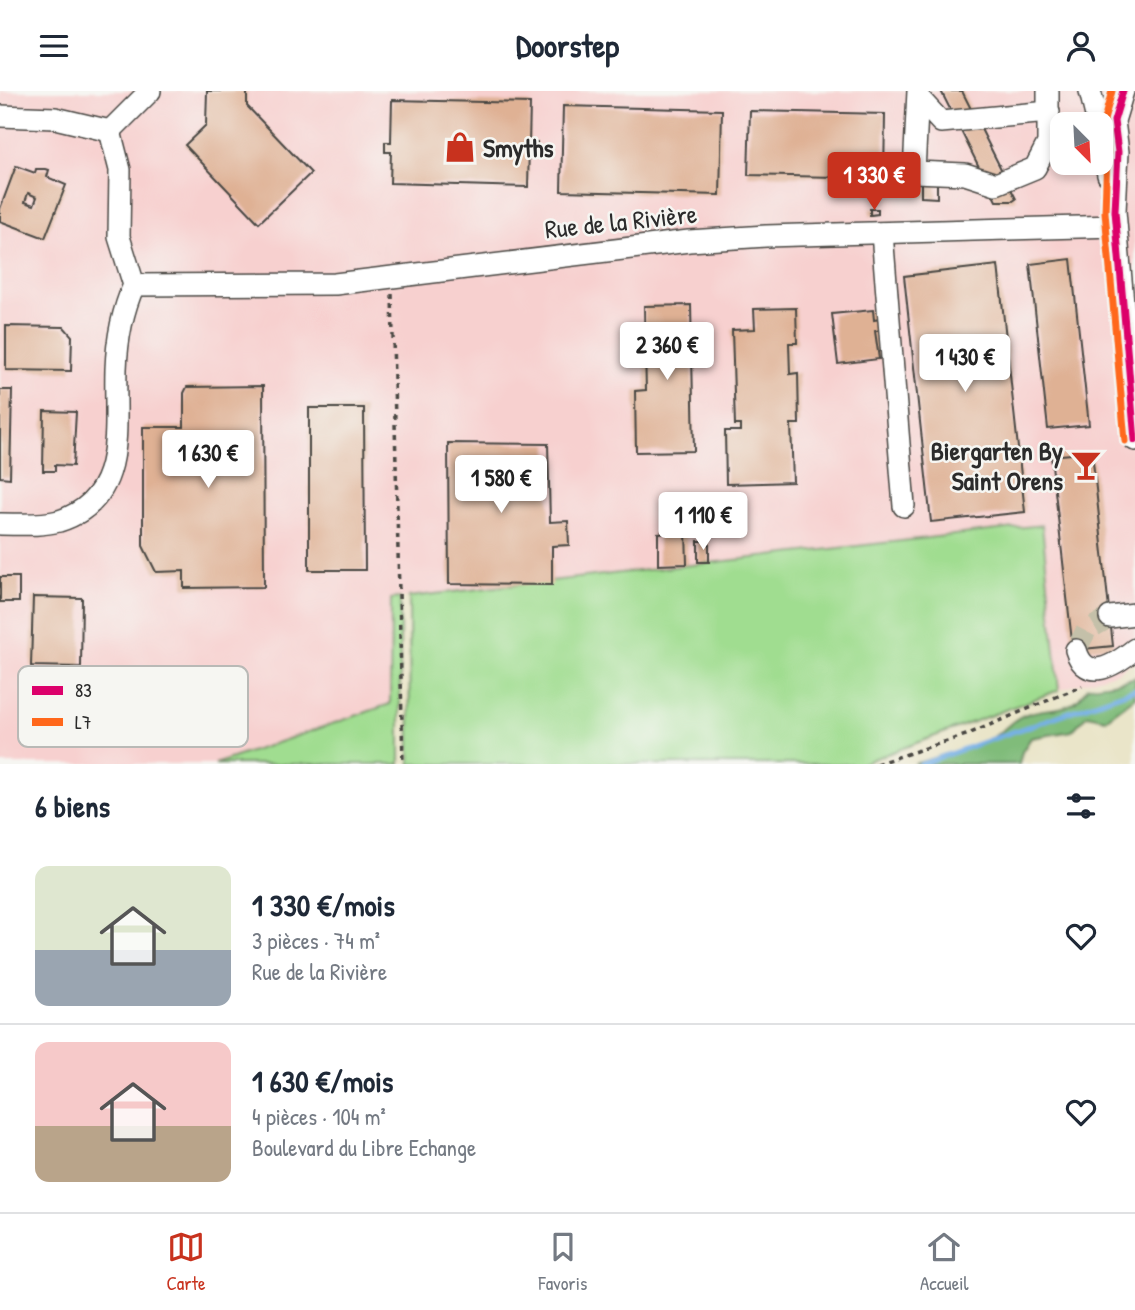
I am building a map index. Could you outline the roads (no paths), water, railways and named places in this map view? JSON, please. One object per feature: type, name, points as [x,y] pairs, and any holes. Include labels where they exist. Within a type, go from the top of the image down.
[{"type":"street","points":[[110,131],[150,91]]},
{"type":"street","points":[[1090,91],[1095,112]]},
{"type":"street","points":[[1116,219],[1118,152],[1114,121],[1123,91]]},
{"type":"street","points":[[919,95],[941,121],[1049,101],[1048,143],[1035,168],[996,184],[965,174],[914,172],[919,95]]},
{"type":"street","points":[[0,116],[55,118],[110,131]]},
{"type":"street","points":[[0,524],[45,524],[60,520],[88,504],[102,490],[115,459],[116,366],[123,311],[134,285],[119,237],[120,170],[110,131]]},
{"type":"street","points":[[1108,175],[1116,219],[1135,440]]},
{"type":"street","name":"Rue de la Rivière","points":[[134,285],[335,284],[689,240],[882,233],[1116,219]]},
{"type":"street","points":[[882,233],[904,506]]},
{"type":"street","points":[[1110,617],[1135,614]]},
{"type":"street","points":[[1076,650],[1079,660],[1086,668],[1094,670],[1111,666],[1135,649]]},
{"type":"waterway","points":[[921,764],[1135,689]]},
{"type":"tunnel","points":[[1076,650],[1086,631],[1110,617]]},
{"type":"place","name":"Smyths","points":[[460,147]]},
{"type":"place","name":"Biergarten By Saint Orens","points":[[1086,465]]}]
